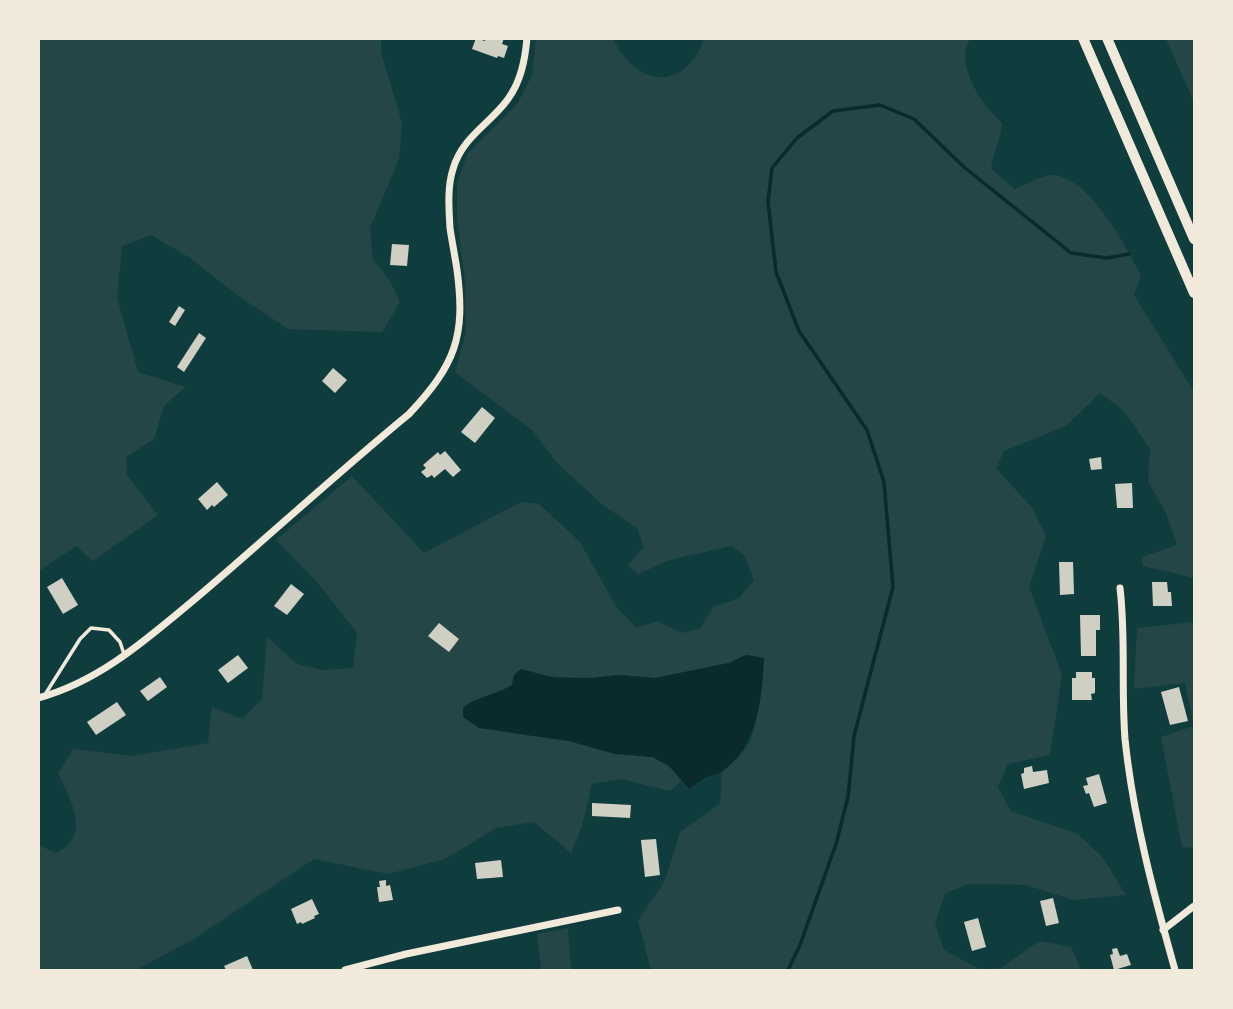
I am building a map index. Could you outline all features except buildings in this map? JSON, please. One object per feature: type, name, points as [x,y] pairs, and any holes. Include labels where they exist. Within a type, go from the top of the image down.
[{"type":"highway","points":[[1083,38],[1195,293]]},
{"type":"highway","points":[[1107,38],[1195,239]]},
{"type":"street","points":[[41,698],[72,687],[97,674],[243,559],[409,414],[440,377],[456,346],[461,315],[449,214],[452,170],[466,142],[499,110],[517,84],[522,72],[527,38]]},
{"type":"street","points":[[1120,588],[1124,621],[1123,704],[1126,741],[1141,835],[1175,971]]},
{"type":"street","points":[[1163,930],[1195,906]]},
{"type":"street","points":[[345,971],[406,954],[618,910]]},
{"type":"lane","points":[[41,698],[90,628],[109,630],[120,642],[124,654]]},
{"type":"shaded area","points":[[39,38],[381,39],[381,52],[402,123],[399,159],[370,228],[373,259],[390,281],[400,302],[382,332],[288,329],[187,256],[151,235],[122,246],[117,298],[138,372],[185,387],[164,406],[154,439],[126,457],[127,475],[158,515],[93,561],[76,546],[39,571]]},
{"type":"shaded area","points":[[536,39],[613,39],[635,67],[660,77],[685,69],[704,39],[970,39],[965,55],[972,84],[1002,123],[991,169],[1015,189],[1051,175],[1065,178],[1092,199],[1116,231],[1141,275],[1134,295],[1194,392],[1194,578],[1143,566],[1142,557],[1177,545],[1166,513],[1148,481],[1150,449],[1123,410],[1100,393],[1066,426],[1004,451],[996,468],[1033,509],[1046,536],[1029,587],[1062,675],[1050,755],[1008,764],[998,787],[1011,811],[1078,834],[1104,859],[1126,895],[1073,900],[1026,885],[968,884],[945,894],[935,924],[944,950],[981,970],[651,970],[638,921],[665,881],[680,832],[720,804],[722,772],[746,748],[754,730],[764,658],[746,655],[729,663],[655,678],[619,675],[592,678],[514,675],[512,685],[463,707],[463,717],[517,734],[569,741],[615,753],[652,757],[669,766],[682,780],[670,791],[621,779],[592,784],[582,826],[571,853],[534,822],[496,828],[445,859],[388,874],[314,859],[192,940],[136,970],[39,970],[38,845],[56,853],[67,846],[73,837],[76,827],[73,806],[58,773],[73,749],[132,756],[208,743],[212,707],[242,719],[262,699],[267,637],[297,664],[323,670],[353,668],[357,633],[317,582],[276,540],[352,476],[424,553],[521,502],[539,504],[580,542],[617,608],[637,628],[657,621],[682,633],[701,628],[713,607],[739,598],[754,580],[744,555],[731,546],[670,560],[638,574],[628,565],[644,547],[637,528],[603,505],[558,464],[533,431],[455,372],[466,332],[465,282],[457,219],[457,182],[468,153],[518,103],[532,75]]},
{"type":"shaded area","points":[[1166,39],[1194,39],[1194,102]]},
{"type":"shaded area","points":[[1194,622],[1194,726],[1185,683],[1134,689],[1137,628]]},
{"type":"shaded area","points":[[746,655],[764,658],[762,688],[751,735],[734,761],[689,789],[669,766],[653,757],[615,754],[569,741],[479,728],[463,717],[463,708],[512,685],[514,675],[521,669],[556,678],[619,675],[655,678],[729,663]]},
{"type":"shaded area","points":[[1194,726],[1194,848],[1182,847],[1161,737]]},
{"type":"shaded area","points":[[568,928],[571,970],[541,970],[537,934]]},
{"type":"shaded area","points":[[1039,941],[1071,947],[1081,970],[984,970],[1001,968]]},
{"type":"waterway","points":[[788,970],[800,945],[836,844],[848,797],[854,736],[893,587],[884,482],[867,430],[799,331],[776,272],[768,202],[772,168],[797,138],[833,111],[880,105],[914,119],[964,167],[1071,253],[1107,258],[1129,254]]}]
